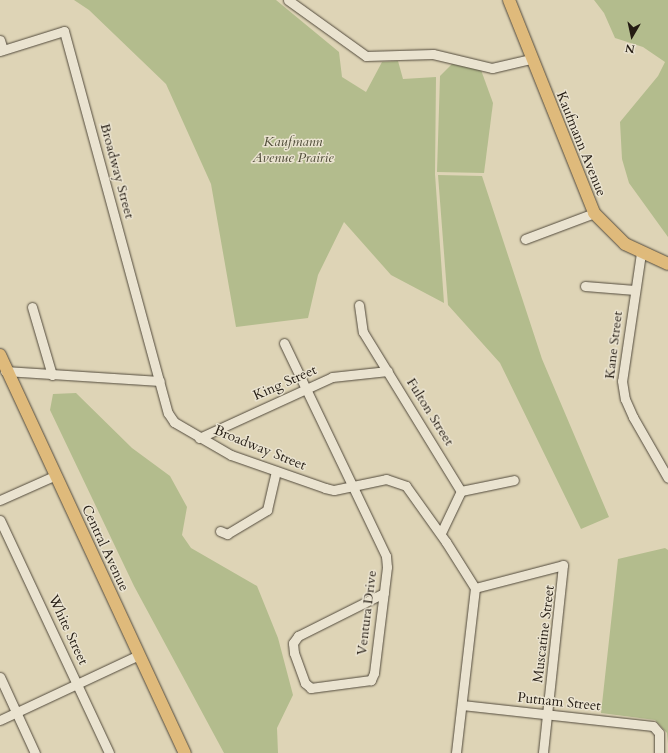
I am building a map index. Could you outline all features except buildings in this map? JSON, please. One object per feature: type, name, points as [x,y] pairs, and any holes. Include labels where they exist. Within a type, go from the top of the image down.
[{"type":"main road","name":"Kaufmann Avenue","points":[[509,0],[530,59],[594,213],[608,230],[641,253],[668,264]]},
{"type":"main road","name":"Central Avenue","points":[[0,355],[5,371],[185,753]]},
{"type":"street","points":[[288,0],[366,56],[433,54],[492,68],[530,59]]},
{"type":"street","name":"Broadway Street","points":[[2,50],[64,32],[168,414],[199,438],[276,471],[325,488],[351,486],[386,479],[406,486],[440,533],[475,588]]},
{"type":"street","points":[[0,40],[2,50]]},
{"type":"street","points":[[525,239],[594,213]]},
{"type":"street","name":"Kane Street","points":[[641,253],[622,381],[625,399],[668,478]]},
{"type":"street","points":[[585,286],[635,290]]},
{"type":"street","name":"Fulton Street","points":[[359,305],[363,332],[461,491]]},
{"type":"street","points":[[32,307],[52,375]]},
{"type":"street","name":"Ventura Drive","points":[[284,343],[303,389],[386,556],[384,593],[371,680],[311,688],[305,683],[293,643],[298,636],[384,593]]},
{"type":"street","points":[[5,371],[160,381]]},
{"type":"street","name":"King Street","points":[[199,438],[332,377],[388,371]]},
{"type":"street","points":[[220,531],[227,534],[267,510],[276,471]]},
{"type":"street","points":[[0,500],[54,476]]},
{"type":"street","points":[[440,533],[461,491],[514,480]]},
{"type":"street","name":"White Street","points":[[0,520],[109,753]]},
{"type":"street","name":"Muscatine Street","points":[[475,588],[563,565],[543,753]]},
{"type":"street","points":[[456,753],[475,588]]},
{"type":"street","points":[[0,720],[139,655]]},
{"type":"street","points":[[0,676],[35,753]]},
{"type":"street","name":"Putnam Street","points":[[462,705],[653,726],[659,733],[659,753]]},
{"type":"green space","name":"Kaufmann Avenue Prairie","points":[[74,0],[276,0],[339,52],[342,77],[366,92],[382,62],[398,61],[403,79],[436,77],[435,174],[444,303],[391,275],[344,222],[318,275],[308,318],[236,327],[211,184],[166,84],[89,10]]},
{"type":"green space","points":[[594,0],[668,0],[668,237],[629,183],[622,159],[620,122],[658,76],[665,62],[643,47],[615,38],[604,13]]},
{"type":"green space","points":[[452,64],[481,70],[493,103],[484,173],[437,172],[440,76]]},
{"type":"green space","points":[[438,175],[482,176],[542,359],[609,517],[581,529],[500,363],[448,305]]},
{"type":"green space","points":[[76,393],[132,448],[170,476],[187,507],[182,535],[191,548],[257,586],[278,638],[293,695],[277,728],[278,753],[224,753],[134,586],[50,410],[53,394]]},
{"type":"green space","points":[[665,548],[668,550],[668,744],[667,733],[655,720],[601,713],[618,559]]}]
